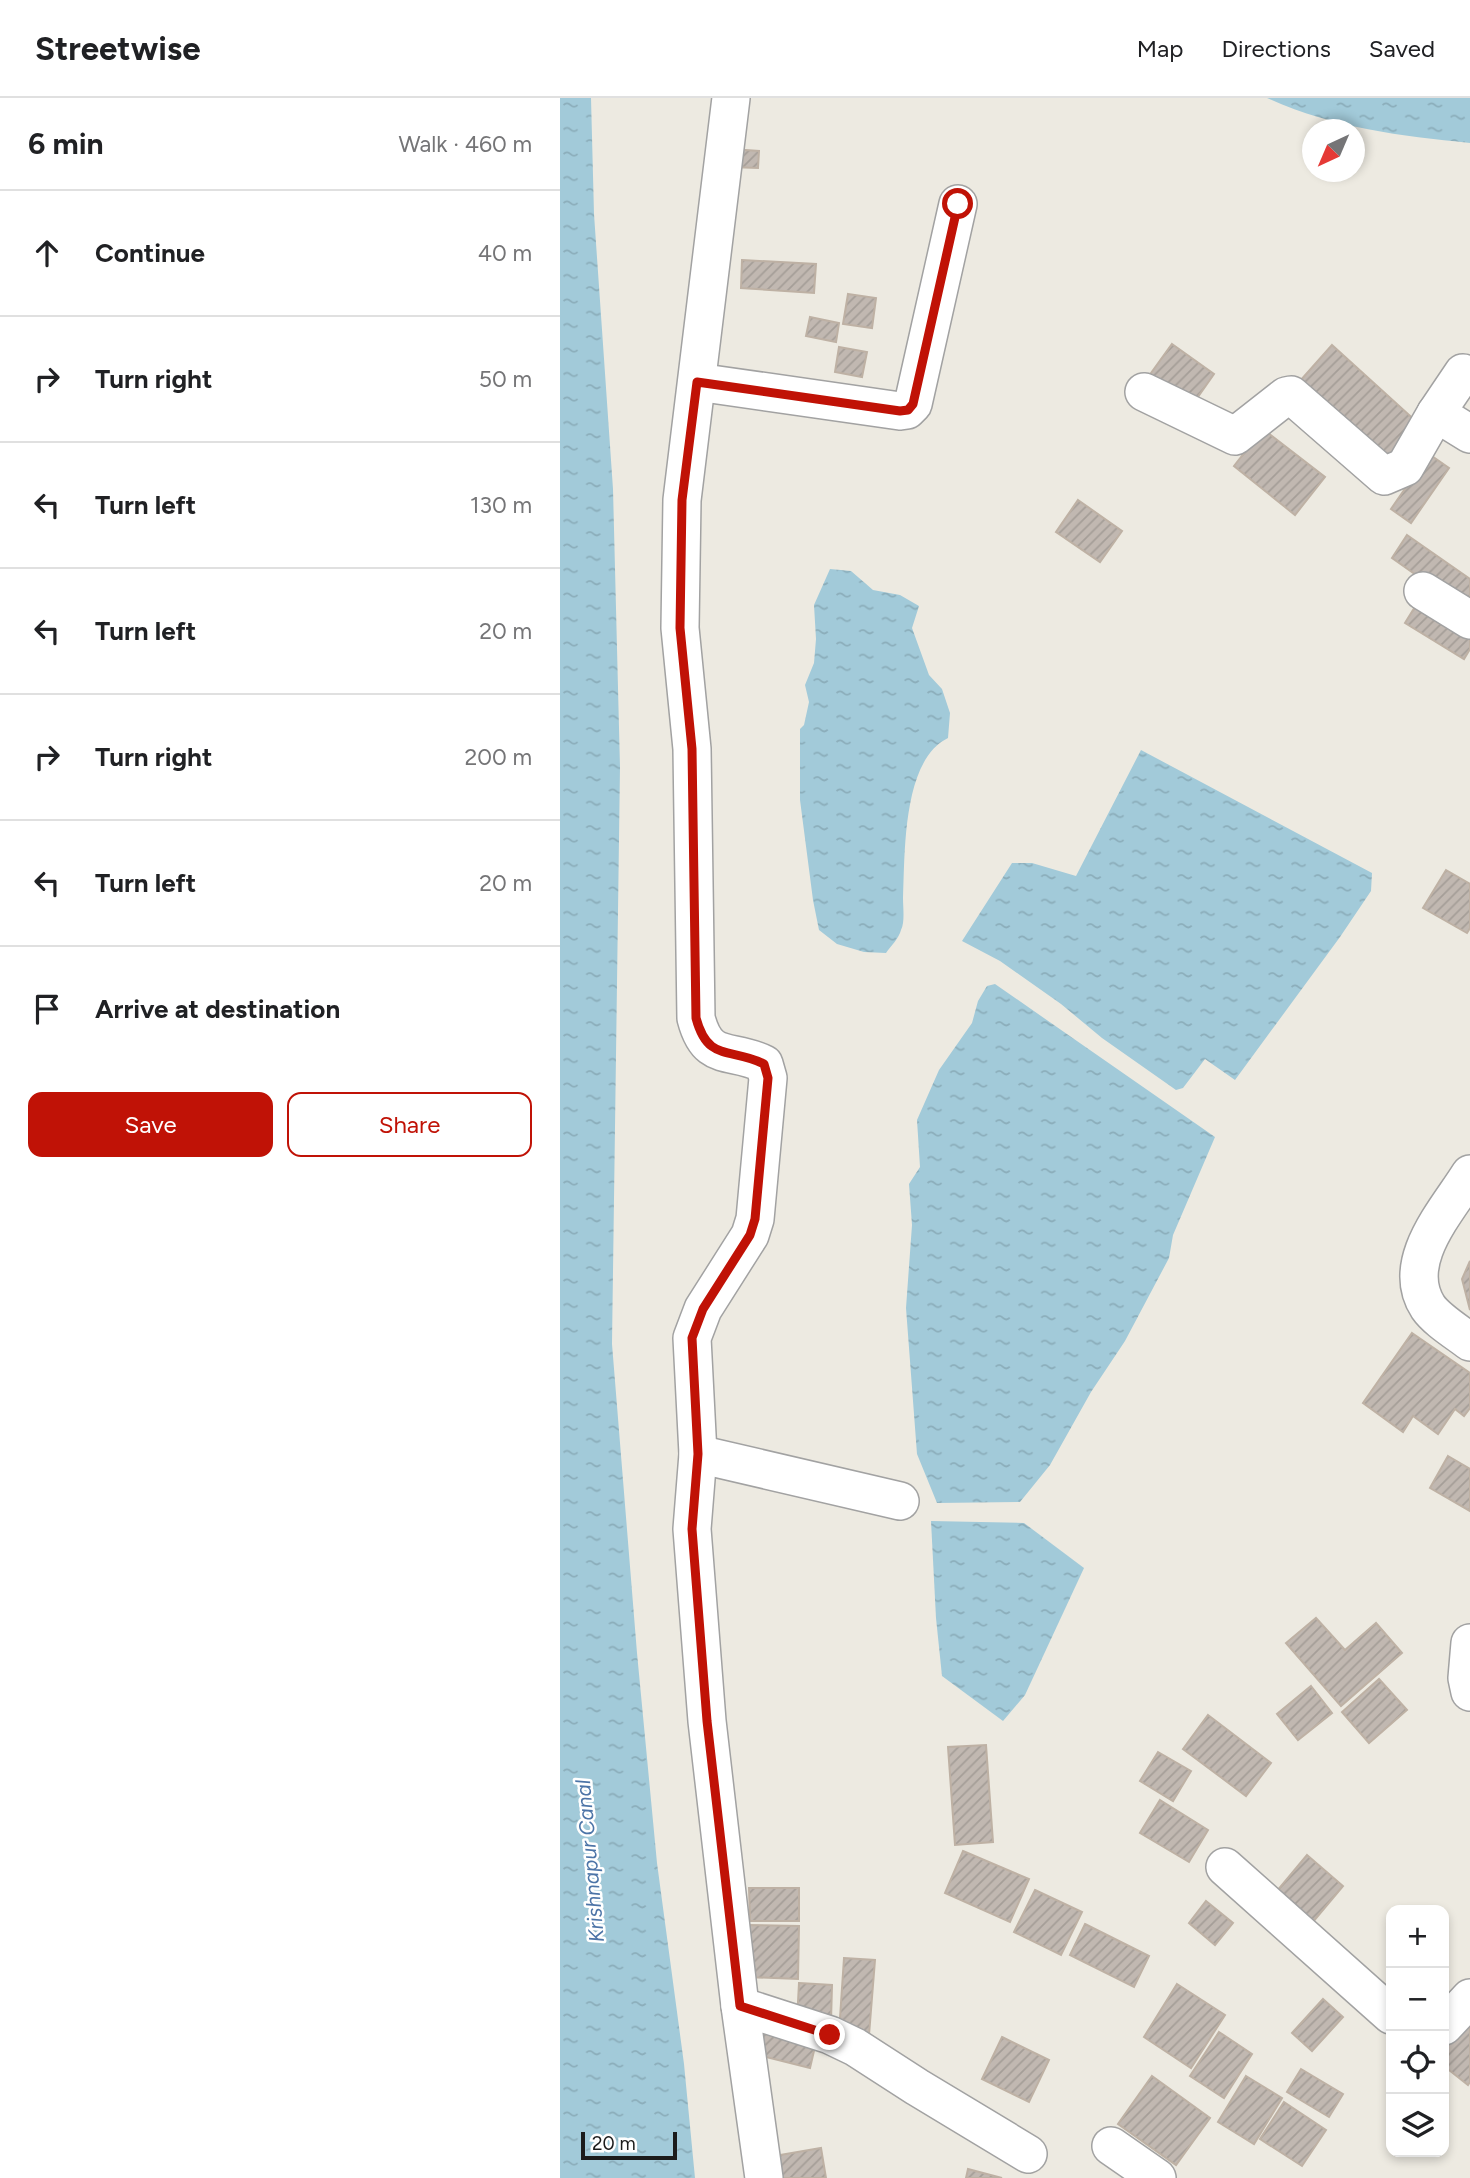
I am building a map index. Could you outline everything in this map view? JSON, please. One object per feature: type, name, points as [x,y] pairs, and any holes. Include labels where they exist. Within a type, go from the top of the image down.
[{"type":"street","points":[[731,98],[682,500],[680,628],[692,749],[696,1018],[701,1038],[709,1045],[717,1051],[752,1058],[764,1064],[768,1078],[755,1219],[750,1235],[703,1309],[692,1338],[698,1454],[692,1529],[707,1721],[740,2006],[764,2178]]},
{"type":"street","points":[[697,382],[908,410],[913,404],[958,204]]},
{"type":"street","points":[[1144,392],[1235,436],[1241,434],[1286,396],[1291,395],[1384,476],[1405,467],[1463,373]]},
{"type":"street","points":[[1436,413],[1470,434]]},
{"type":"street","points":[[1423,592],[1470,620]]},
{"type":"street","points":[[1470,1174],[1425,1246],[1418,1268],[1419,1285],[1429,1308],[1470,1342]]},
{"type":"street","points":[[698,1454],[900,1501]]},
{"type":"street","points":[[1470,1643],[1467,1678],[1470,1692]]},
{"type":"street","points":[[1225,1867],[1386,2011]]},
{"type":"street","points":[[1449,2021],[1470,1998]]},
{"type":"street","points":[[740,2006],[830,2035],[855,2046],[1028,2154]]},
{"type":"street","points":[[1111,2146],[1157,2178]]},
{"type":"water","name":"Krishnapur Canal","points":[[560,98],[591,98],[594,214],[613,489],[620,767],[612,1344],[657,1863],[684,2064],[695,2178],[560,2178]]},
{"type":"water","points":[[1267,98],[1470,98],[1470,143],[1392,134],[1365,129],[1365,119],[1324,119]]},
{"type":"water","points":[[830,569],[851,571],[873,590],[900,595],[919,606],[912,628],[929,675],[942,689],[950,713],[948,738],[933,749],[922,766],[914,787],[906,834],[903,923],[899,936],[886,953],[864,952],[837,944],[819,930],[813,900],[800,800],[800,729],[804,725],[809,702],[805,685],[814,663],[814,605]]},
{"type":"water","points":[[1141,750],[1372,873],[1371,891],[1235,1080],[1205,1059],[1183,1088],[1176,1090],[1000,961],[962,941],[1012,863],[1032,863],[1076,876]]},
{"type":"water","points":[[995,984],[1215,1137],[1173,1235],[1169,1258],[1125,1341],[1091,1392],[1050,1465],[1020,1502],[937,1503],[917,1454],[906,1308],[912,1225],[909,1184],[920,1167],[917,1120],[939,1070],[972,1023],[978,1001],[987,986]]},
{"type":"water","points":[[931,1521],[1024,1523],[1084,1568],[1025,1695],[1003,1721],[942,1676]]},
{"type":"building","points":[[731,149],[759,151],[758,168],[730,167]]},
{"type":"building","points":[[742,260],[816,264],[814,293],[741,288]]},
{"type":"building","points":[[848,294],[876,298],[872,328],[843,324]]},
{"type":"building","points":[[810,317],[839,323],[836,342],[806,336]]},
{"type":"building","points":[[1172,344],[1214,374],[1188,411],[1146,380]]},
{"type":"building","points":[[1332,345],[1419,424],[1387,459],[1300,381]]},
{"type":"building","points":[[839,347],[867,352],[862,377],[835,372]]},
{"type":"building","points":[[1263,429],[1325,477],[1295,515],[1234,466]]},
{"type":"building","points":[[1429,454],[1449,468],[1411,523],[1391,509]]},
{"type":"building","points":[[1078,500],[1122,531],[1100,562],[1056,532]]},
{"type":"building","points":[[1407,535],[1470,579],[1470,613],[1392,558]]},
{"type":"building","points":[[1421,597],[1470,627],[1470,649],[1464,659],[1405,623]]},
{"type":"building","points":[[1446,870],[1470,884],[1470,928],[1467,933],[1423,908]]},
{"type":"building","points":[[1470,1261],[1470,1310],[1462,1279]]},
{"type":"building","points":[[1412,1333],[1470,1373],[1470,1408],[1464,1416],[1455,1409],[1438,1434],[1413,1416],[1403,1432],[1363,1403]]},
{"type":"building","points":[[1448,1456],[1470,1469],[1470,1511],[1430,1488]]},
{"type":"building","points":[[1316,1618],[1345,1650],[1376,1623],[1402,1653],[1341,1706],[1286,1643]]},
{"type":"building","points":[[1379,1679],[1407,1710],[1369,1743],[1342,1712]]},
{"type":"building","points":[[1311,1686],[1332,1713],[1298,1740],[1277,1714]]},
{"type":"building","points":[[1208,1715],[1271,1763],[1246,1796],[1183,1749]]},
{"type":"building","points":[[986,1745],[993,1842],[955,1845],[948,1747]]},
{"type":"building","points":[[1158,1752],[1191,1771],[1173,1801],[1140,1781]]},
{"type":"building","points":[[1160,1800],[1208,1830],[1189,1862],[1140,1833]]},
{"type":"building","points":[[963,1851],[1029,1879],[1010,1922],[945,1893]]},
{"type":"building","points":[[1307,1855],[1343,1886],[1307,1929],[1271,1898]]},
{"type":"building","points":[[749,1888],[799,1888],[799,1921],[750,1921]]},
{"type":"building","points":[[1035,1890],[1082,1912],[1061,1955],[1014,1932]]},
{"type":"building","points":[[1206,1901],[1233,1923],[1215,1945],[1189,1923]]},
{"type":"building","points":[[1085,1924],[1149,1956],[1134,1987],[1070,1955]]},
{"type":"building","points":[[747,1925],[799,1926],[798,1979],[746,1977]]},
{"type":"building","points":[[844,1958],[875,1960],[869,2035],[839,2033]]},
{"type":"building","points":[[799,1983],[832,1985],[831,2022],[797,2021]]},
{"type":"building","points":[[1177,1984],[1225,2015],[1191,2068],[1144,2037]]},
{"type":"building","points":[[1323,1999],[1343,2017],[1312,2051],[1292,2033]]},
{"type":"building","points":[[1470,2013],[1468,2085],[1449,2070],[1449,2040]]},
{"type":"building","points":[[757,2024],[817,2038],[810,2068],[750,2053]]},
{"type":"building","points":[[1219,2032],[1252,2054],[1224,2098],[1190,2076]]},
{"type":"building","points":[[1002,2037],[1049,2060],[1029,2102],[982,2079]]},
{"type":"building","points":[[1301,2069],[1343,2094],[1329,2117],[1287,2092]]},
{"type":"building","points":[[1152,2076],[1210,2118],[1176,2165],[1118,2124]]},
{"type":"building","points":[[1246,2076],[1282,2098],[1254,2144],[1218,2122]]},
{"type":"building","points":[[1284,2102],[1326,2130],[1302,2166],[1260,2139]]},
{"type":"building","points":[[821,2148],[826,2178],[778,2178],[774,2156]]},
{"type":"building","points":[[968,2169],[1002,2178],[966,2178]]},
{"type":"route","points":[[830,2035],[740,2006],[707,1721],[692,1529],[698,1454],[692,1338],[703,1309],[750,1235],[755,1219],[768,1078],[764,1064],[752,1058],[717,1051],[701,1038],[696,1018],[692,749],[680,628],[682,500],[697,382],[908,410],[913,404],[958,204]]}]
